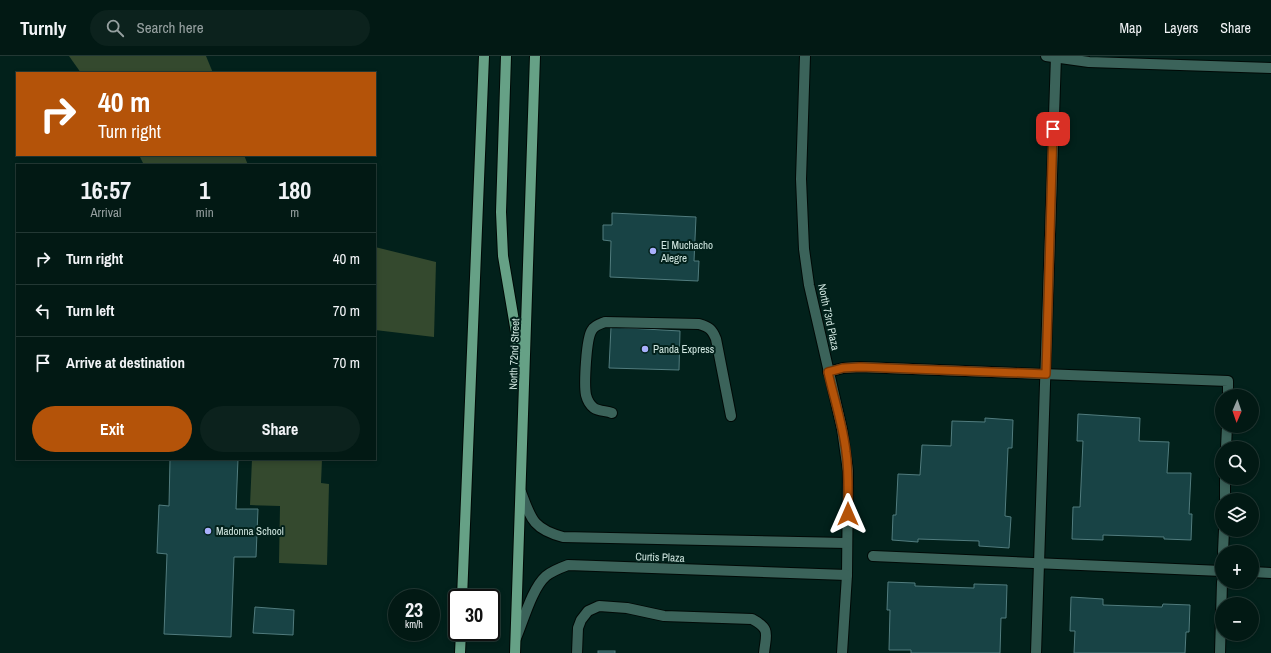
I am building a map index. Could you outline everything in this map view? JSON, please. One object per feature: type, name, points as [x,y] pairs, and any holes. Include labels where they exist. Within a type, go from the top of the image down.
[{"type":"main road","points":[[462,589],[484,56]]},
{"type":"main road","points":[[506,56],[500,212],[503,256],[524,386]]},
{"type":"main road","name":"North 72nd Street","points":[[515,653],[530,192],[536,56]]},
{"type":"main road","points":[[460,653],[461,641]]},
{"type":"street","name":"North 73rd Plaza","points":[[805,56],[802,179],[804,249],[809,285],[842,429],[848,471],[847,575],[842,653]]},
{"type":"street","points":[[1036,653],[1046,374],[1052,57],[1089,62],[1271,68]]},
{"type":"street","points":[[612,412],[594,409],[589,402],[586,393],[587,348],[592,329],[605,322],[700,324],[713,330],[731,416]]},
{"type":"street","points":[[828,372],[843,368],[860,367],[1228,381],[1228,389]]},
{"type":"street","name":"Curtis Plaza","points":[[521,492],[530,516],[536,524],[546,532],[563,537],[848,543]]},
{"type":"street","points":[[873,556],[1215,571]]},
{"type":"street","name":"Curtis Plaza","points":[[516,640],[530,603],[538,587],[545,577],[557,569],[568,565],[847,575]]},
{"type":"street","points":[[1259,572],[1271,573]]},
{"type":"street","points":[[1220,653],[1222,589]]},
{"type":"street","points":[[577,653],[578,628],[581,620],[588,611],[599,606],[627,608],[664,616],[752,619],[763,625],[767,631],[764,653]]},
{"type":"green space","points":[[69,56],[206,56],[213,72],[80,72]]},
{"type":"green space","points":[[140,156],[244,156],[248,164],[144,164]]},
{"type":"green space","points":[[376,247],[436,262],[434,337],[376,330]]},
{"type":"green space","points":[[252,460],[322,460],[321,483],[329,484],[327,565],[279,563],[280,506],[250,505]]},
{"type":"building","name":"El Muchacho Alegre","points":[[612,213],[696,217],[694,261],[699,261],[698,281],[610,277],[611,241],[603,240],[603,225],[612,225]]},
{"type":"building","name":"Panda Express","points":[[611,327],[680,331],[679,370],[609,368]]},
{"type":"building","points":[[1078,414],[1140,418],[1139,441],[1169,442],[1167,473],[1191,473],[1189,514],[1192,514],[1191,540],[1164,539],[1164,537],[1103,535],[1103,540],[1072,539],[1073,507],[1080,507],[1083,441],[1077,441]]},
{"type":"building","points":[[985,418],[1013,420],[1012,448],[1008,448],[1005,516],[1011,517],[1009,548],[979,546],[979,541],[918,539],[918,542],[892,540],[893,515],[896,515],[898,474],[920,475],[922,445],[951,446],[952,421],[985,422]]},
{"type":"building","name":"Madonna School","points":[[170,460],[238,460],[236,509],[258,509],[256,557],[234,557],[231,637],[164,634],[167,554],[157,553],[159,505],[169,506]]},
{"type":"building","points":[[888,582],[915,583],[915,586],[974,588],[974,584],[1007,585],[1006,618],[1001,618],[1000,653],[911,653],[911,650],[889,650],[890,610],[887,610]]},
{"type":"building","points":[[1071,597],[1103,599],[1103,605],[1162,607],[1163,604],[1190,605],[1189,632],[1186,632],[1185,653],[1074,653],[1075,631],[1070,631]]},
{"type":"building","points":[[255,607],[294,610],[293,635],[253,633]]},
{"type":"building","points":[[598,651],[615,651],[615,653],[598,653]]},
{"type":"place","name":"El Muchacho Alegre","points":[[653,251]]},
{"type":"place","name":"Panda Express","points":[[645,349]]},
{"type":"place","name":"Madonna School","points":[[208,531]]},
{"type":"route","points":[[848,514],[848,471],[846,452],[828,372],[843,368],[860,367],[1046,374],[1053,129]]}]
